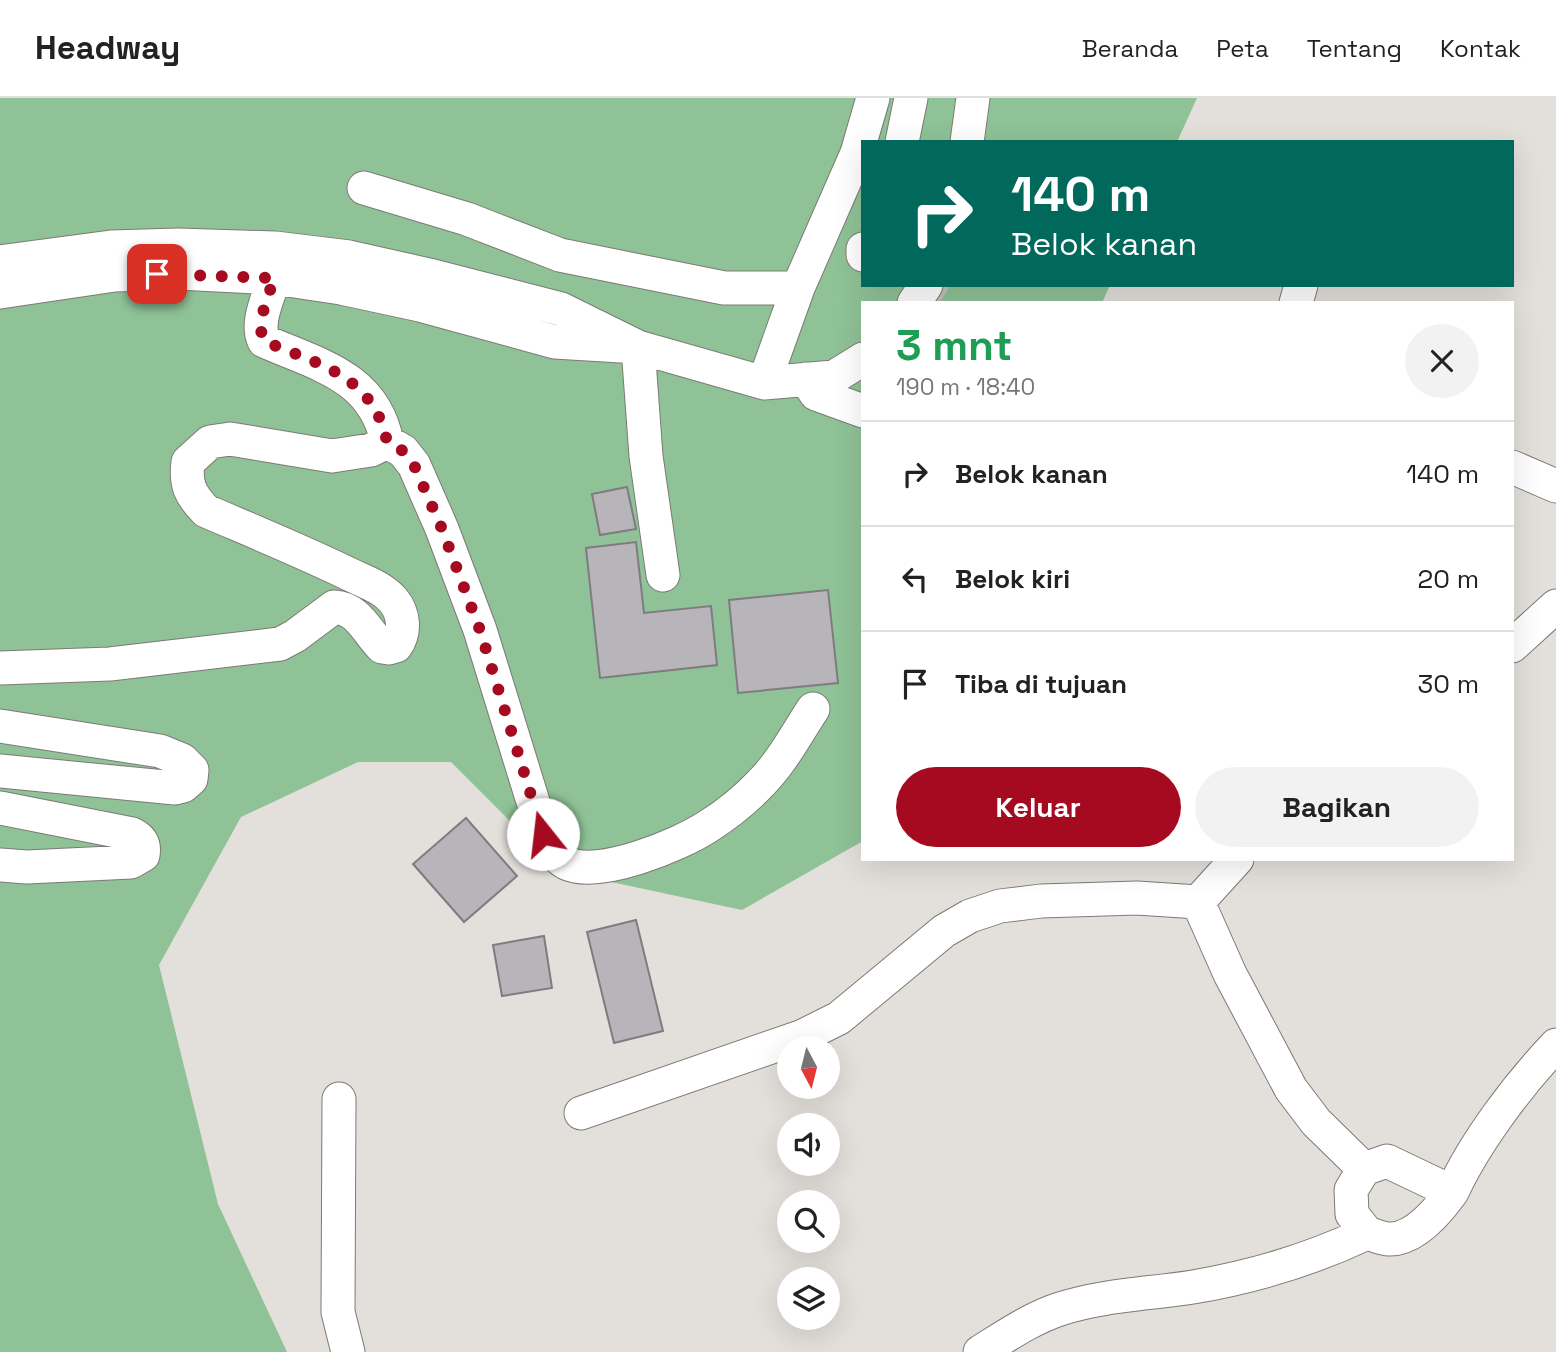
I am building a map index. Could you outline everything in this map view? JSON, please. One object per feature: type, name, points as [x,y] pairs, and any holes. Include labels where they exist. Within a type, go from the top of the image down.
[{"type":"street","points":[[764,383],[798,288],[857,153],[873,98]]},
{"type":"street","points":[[902,140],[911,98]]},
{"type":"street","points":[[967,140],[973,98]]},
{"type":"street","points":[[365,188],[467,219],[559,255],[724,288],[798,288]]},
{"type":"street","points":[[0,292],[75,265],[178,245],[275,247],[349,257],[561,309],[638,347],[764,383],[834,377],[861,360]]},
{"type":"street","points":[[0,262],[75,265],[115,275],[178,273],[274,278],[341,288],[420,305],[555,342],[638,347]]},
{"type":"street","points":[[274,278],[261,324],[264,341],[324,365],[367,396],[383,424],[387,442],[403,451],[414,465],[442,529],[480,630],[543,834],[564,862],[589,867],[615,864],[674,843],[707,827],[761,783],[813,709]]},
{"type":"street","points":[[638,347],[646,456],[663,576]]},
{"type":"street","points":[[806,379],[816,394],[861,410]]},
{"type":"street","points":[[0,668],[110,664],[280,644],[334,607],[344,607],[354,614],[382,647],[396,646],[402,634],[402,620],[393,599],[382,590],[331,565],[206,511],[188,488],[187,473],[188,462],[210,442],[230,439],[332,456],[371,450],[387,442]]},
{"type":"street","points":[[1514,468],[1556,486]]},
{"type":"street","points":[[1514,644],[1556,606]]},
{"type":"street","points":[[0,726],[160,751],[182,760],[191,770],[191,779],[183,786],[175,788],[0,771]]},
{"type":"street","points":[[0,808],[132,834],[140,838],[144,848],[143,855],[131,862],[27,867],[0,865]]},
{"type":"street","points":[[581,1113],[675,1083],[803,1036],[839,1018],[944,931],[970,916],[1000,906],[1041,901],[1137,898],[1198,901],[1235,861]]},
{"type":"street","points":[[1198,901],[1230,974],[1291,1089],[1316,1122],[1364,1169]]},
{"type":"street","points":[[1452,1192],[1387,1161],[1364,1169],[1351,1190],[1352,1214],[1367,1233],[1391,1240],[1414,1231],[1430,1219],[1452,1192],[1461,1173],[1494,1123],[1556,1045]]},
{"type":"street","points":[[339,1099],[338,1312],[348,1352]]},
{"type":"street","points":[[980,1352],[1025,1324],[1060,1309],[1123,1296],[1195,1287],[1274,1269],[1328,1252],[1367,1233]]},
{"type":"green space","points":[[0,98],[1197,98],[1178,140],[861,140],[861,287],[1109,287],[1103,301],[861,301],[861,842],[742,910],[560,871],[451,762],[358,762],[241,817],[159,965],[218,1204],[287,1352],[0,1352]]},
{"type":"building","points":[[627,487],[636,529],[600,535],[592,494]]},
{"type":"building","points":[[636,542],[644,613],[711,606],[717,665],[600,678],[586,548]]},
{"type":"building","points":[[828,590],[838,683],[738,693],[729,600]]},
{"type":"building","points":[[466,818],[517,876],[464,922],[413,864]]},
{"type":"building","points":[[636,920],[663,1031],[614,1043],[587,932]]},
{"type":"building","points":[[544,936],[552,988],[502,996],[493,945]]},
{"type":"tunnel","points":[[915,287],[939,301]]},
{"type":"route","points":[[157,274],[274,278],[261,324],[264,341],[324,365],[367,396],[377,410],[387,442],[403,451],[414,465],[442,529],[480,630],[543,834]]}]
